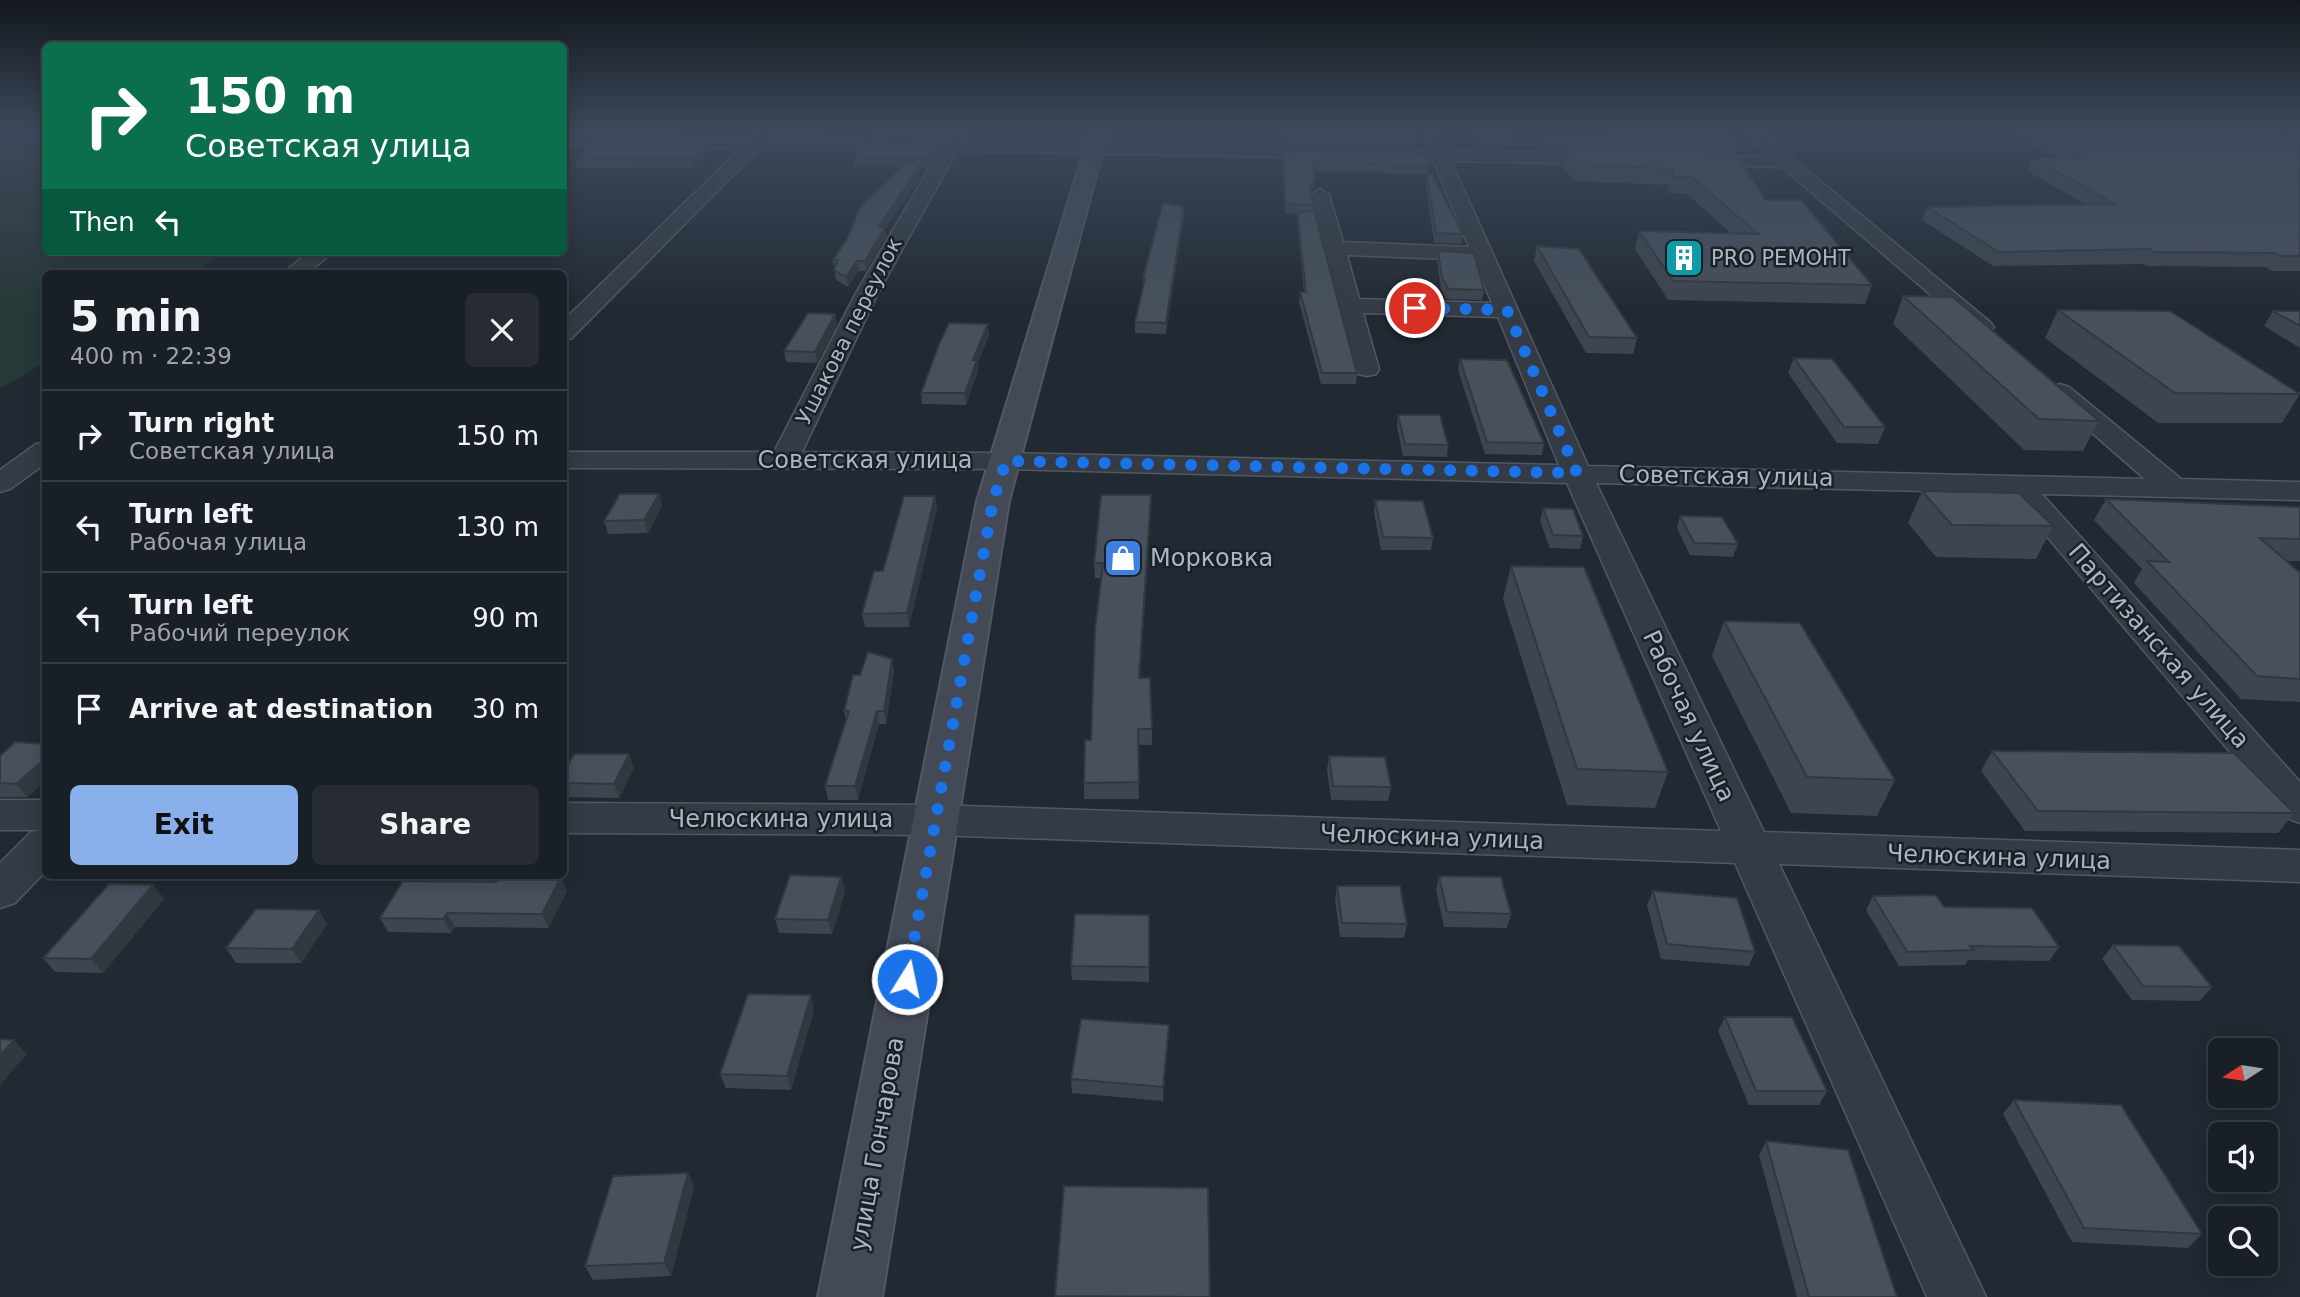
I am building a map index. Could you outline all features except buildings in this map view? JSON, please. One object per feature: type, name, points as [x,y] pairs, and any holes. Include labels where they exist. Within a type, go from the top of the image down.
[{"type":"street","points":[[567,330],[707,192]]},
{"type":"street","name":"Ушакова переулок","points":[[785,460],[816,391],[889,251],[924,192]]},
{"type":"street","name":"улица Гончарова","points":[[850,1297],[993,501],[1081,192]]},
{"type":"street","name":"Рабочая улица","points":[[1455,192],[1577,473],[1957,1297]]},
{"type":"street","points":[[1823,192],[2001,343]]},
{"type":"street","points":[[1320,195],[1367,369]]},
{"type":"street","points":[[1334,248],[1483,254]]},
{"type":"street","points":[[297,270],[317,256]]},
{"type":"street","points":[[1350,306],[1507,310]]},
{"type":"street","points":[[2044,379],[2172,487]]},
{"type":"street","points":[[0,483],[42,454]]},
{"type":"street","name":"Советская улица","points":[[567,460],[1006,461],[2300,491]]},
{"type":"street","name":"Партизанская улица","points":[[2017,483],[2300,808]]},
{"type":"street","points":[[0,815],[42,815]]},
{"type":"street","name":"Челюскина улица","points":[[567,818],[936,820],[2300,866]]},
{"type":"street","points":[[0,891],[42,847]]},
{"type":"shaded area","points":[[0,192],[42,192],[42,256],[220,256],[197,270],[42,270],[42,364],[0,389]]},
{"type":"place","name":"PRO РЕМОНТ","points":[[1684,258]]},
{"type":"place","name":"Морковка","points":[[1123,558]]},
{"type":"route","points":[[907,979],[993,501],[1006,461],[1577,473],[1507,310],[1415,308]]}]
